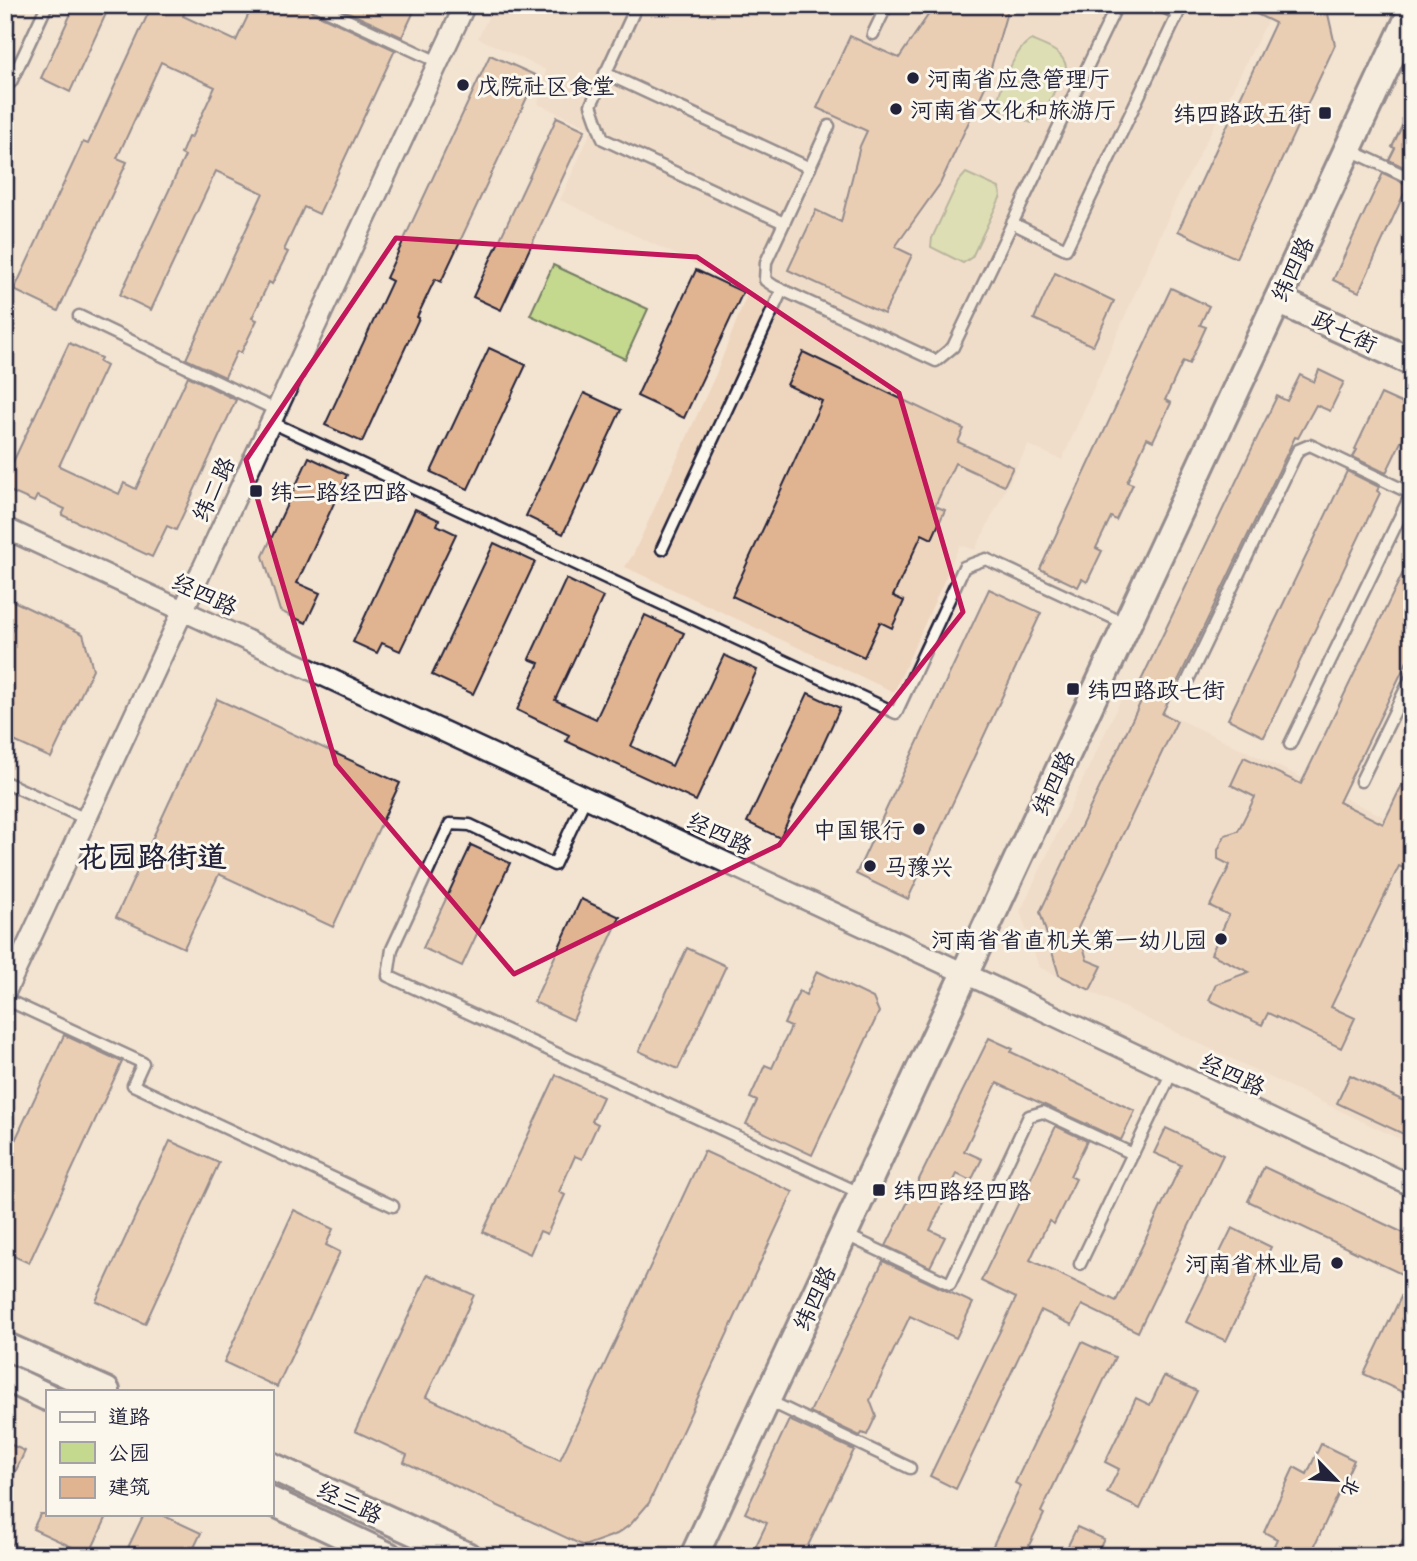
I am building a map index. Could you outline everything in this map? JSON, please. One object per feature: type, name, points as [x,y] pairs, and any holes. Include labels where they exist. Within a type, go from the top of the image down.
[{"type":"street","name":"纬二路","points":[[5,993],[465,5]]},
{"type":"street","name":"纬四路","points":[[694,1556],[1412,11]]},
{"type":"street","name":"政七街","points":[[1278,300],[1412,362]]},
{"type":"street","name":"经四路","points":[[5,528],[964,973],[1412,1186]]},
{"type":"street","points":[[5,1346],[104,1390]]},
{"type":"street","points":[[5,1377],[46,1397]]},
{"type":"street","name":"经三路","points":[[273,1466],[467,1556]]},
{"type":"street","name":"经三路","points":[[273,1503],[388,1556]]},
{"type":"street","points":[[1408,1556],[1412,1547]]},
{"type":"lane","points":[[5,86],[11,82],[47,5]]},
{"type":"lane","points":[[315,5],[438,62]]},
{"type":"lane","points":[[637,5],[591,105],[603,139],[784,223]]},
{"type":"lane","points":[[873,34],[887,5]]},
{"type":"lane","points":[[829,126],[766,262],[765,280],[936,362],[953,347],[1117,5]]},
{"type":"lane","points":[[1012,223],[1066,249],[1178,14],[1159,5]]},
{"type":"lane","points":[[606,73],[810,168]]},
{"type":"lane","points":[[1348,149],[1412,179]]},
{"type":"lane","points":[[662,549],[782,290]]},
{"type":"lane","points":[[79,316],[273,416],[896,713],[964,567],[986,559],[1127,624]]},
{"type":"lane","points":[[1186,684],[1298,450],[1310,446],[1411,494],[1290,744]]},
{"type":"lane","points":[[1361,781],[1412,676]]},
{"type":"lane","points":[[5,782],[86,819]]},
{"type":"lane","points":[[586,797],[554,865],[470,825],[450,824],[391,949],[388,976],[862,1194]]},
{"type":"lane","points":[[5,999],[143,1063],[133,1085],[393,1206]]},
{"type":"lane","points":[[1080,1264],[1172,1072]]},
{"type":"lane","points":[[844,1233],[950,1284],[1029,1116],[1043,1112],[1133,1154]]},
{"type":"lane","points":[[766,1400],[910,1468]]},
{"type":"lane","points":[[5,1548],[23,1556]]},
{"type":"highlighted area","points":[[396,238],[697,257],[899,393],[963,612],[779,845],[514,974],[336,764],[246,460]]},
{"type":"shaded area","points":[[494,5],[1236,5],[1268,20],[1175,202],[1062,460],[1028,445],[975,550],[960,545],[894,692],[625,567],[633,555],[716,374],[749,289],[560,200],[592,129],[538,104],[546,70],[478,38]]},
{"type":"shaded area","name":"河南省省直机关第一幼儿园","points":[[1124,693],[1412,830],[1412,1145],[1039,967],[1020,912]]},
{"type":"green space","points":[[1031,40],[1057,53],[1066,67],[1041,119],[1031,123],[997,107],[1009,70],[1025,44]]},
{"type":"green space","points":[[966,173],[999,188],[1001,196],[972,257],[963,263],[931,247],[932,238],[958,182]]},
{"type":"green space","points":[[553,265],[648,309],[625,359],[530,315]]},
{"type":"building","points":[[75,5],[110,5],[70,92],[41,78]]},
{"type":"building","points":[[152,5],[188,5],[183,16],[236,41],[253,5],[308,5],[312,12],[395,50],[319,214],[304,207],[284,250],[288,252],[272,284],[269,282],[252,318],[257,320],[241,353],[237,351],[225,377],[186,359],[263,193],[216,171],[151,310],[120,295],[185,156],[181,154],[188,137],[191,138],[215,87],[161,62],[117,158],[127,162],[58,311],[14,290],[83,142],[88,144]]},
{"type":"building","points":[[333,5],[417,5],[402,37]]},
{"type":"building","points":[[935,5],[1009,5],[986,85],[940,184],[895,247],[912,255],[884,314],[788,270],[816,210],[841,222],[860,146],[867,131],[817,108],[850,36],[899,58]]},
{"type":"building","points":[[1238,5],[1326,5],[1335,45],[1236,258],[1178,231],[1275,23]]},
{"type":"building","points":[[490,55],[537,76],[441,282],[435,279],[362,442],[325,425],[392,281],[386,278]]},
{"type":"building","points":[[1412,105],[1412,171],[1389,160],[1395,148],[1392,147]]},
{"type":"building","points":[[557,117],[585,130],[501,310],[473,297]]},
{"type":"building","points":[[1383,173],[1408,185],[1359,292],[1333,280]]},
{"type":"building","points":[[696,270],[743,292],[684,418],[637,396]]},
{"type":"building","points":[[1055,273],[1114,301],[1093,346],[1034,319]]},
{"type":"building","points":[[1171,288],[1209,306],[1200,325],[1206,327],[1189,364],[1183,361],[1165,400],[1171,403],[1153,441],[1147,438],[1127,482],[1133,484],[1116,520],[1111,517],[1096,548],[1102,551],[1087,582],[1082,579],[1078,587],[1040,569]]},
{"type":"building","points":[[69,343],[101,358],[99,362],[106,366],[59,466],[119,494],[124,483],[136,489],[188,376],[236,400],[176,530],[167,526],[152,557],[62,515],[65,509],[37,496],[34,502],[5,489],[5,479]]},
{"type":"building","points":[[489,348],[526,365],[468,489],[431,472]]},
{"type":"building","points":[[803,352],[964,429],[958,442],[1013,467],[1004,486],[955,463],[935,506],[945,510],[932,539],[922,534],[893,596],[904,601],[892,628],[880,622],[864,657],[732,596],[822,401],[787,385]]},
{"type":"building","points":[[1319,370],[1344,382],[1330,411],[1316,405],[1298,438],[1295,437],[1162,714],[1177,721],[1078,928],[1087,960],[1102,966],[1090,990],[1059,975],[1040,912],[1144,695],[1136,691],[1277,396],[1287,401],[1300,375],[1314,382]]},
{"type":"building","points":[[584,393],[621,410],[563,534],[526,516]]},
{"type":"building","points":[[1381,394],[1412,408],[1412,419],[1386,473],[1353,457]]},
{"type":"building","points":[[309,457],[347,475],[297,583],[320,593],[306,623],[280,611],[263,556]]},
{"type":"building","points":[[1347,471],[1379,487],[1377,491],[1380,493],[1264,737],[1228,719]]},
{"type":"building","points":[[415,509],[439,520],[437,525],[456,534],[400,651],[382,643],[377,653],[353,642]]},
{"type":"building","points":[[494,543],[535,562],[473,694],[432,675]]},
{"type":"building","points":[[1412,554],[1412,651],[1339,802],[1383,824],[1412,764],[1412,872],[1399,866],[1331,1007],[1355,1018],[1341,1048],[1268,1013],[1262,1025],[1209,1000],[1216,984],[1249,972],[1211,954],[1229,915],[1210,906],[1230,865],[1218,859],[1218,850],[1225,835],[1238,831],[1255,797],[1231,785],[1244,757],[1301,784]]},
{"type":"building","points":[[566,579],[603,597],[555,700],[596,719],[645,615],[684,633],[631,746],[672,766],[724,655],[757,670],[696,801],[566,741],[569,735],[517,710],[539,663],[529,659]]},
{"type":"building","points":[[989,589],[1041,613],[908,899],[856,874]]},
{"type":"building","points":[[5,597],[83,634],[93,669],[51,758],[5,737],[5,645],[15,624],[5,619]]},
{"type":"building","points":[[808,693],[840,708],[780,838],[747,822]]},
{"type":"building","points":[[217,699],[400,783],[333,927],[219,874],[184,948],[116,917]]},
{"type":"building","points":[[471,845],[510,863],[462,966],[423,948]]},
{"type":"building","points":[[581,899],[620,917],[573,1020],[534,1002]]},
{"type":"building","points":[[687,948],[726,966],[678,1069],[639,1051]]},
{"type":"building","points":[[817,971],[873,998],[879,1012],[812,1155],[746,1124],[757,1101],[750,1098],[765,1065],[772,1068],[791,1027],[784,1024],[799,991],[806,995]]},
{"type":"building","points":[[64,1035],[122,1062],[29,1263],[5,1252],[5,1162]]},
{"type":"building","points":[[989,1038],[1013,1049],[1011,1052],[1135,1111],[1121,1140],[997,1083],[964,1151],[982,1159],[971,1181],[957,1174],[930,1230],[945,1237],[930,1267],[886,1246]]},
{"type":"building","points":[[556,1075],[603,1097],[592,1121],[598,1124],[582,1159],[575,1156],[559,1192],[565,1195],[547,1234],[540,1231],[530,1254],[483,1232]]},
{"type":"building","points":[[1350,1075],[1412,1105],[1412,1138],[1337,1103]]},
{"type":"building","points":[[1056,1126],[1087,1141],[1070,1176],[1076,1179],[1054,1224],[1049,1221],[1030,1260],[1116,1301],[1181,1165],[1154,1153],[1166,1128],[1223,1155],[1138,1332],[1082,1305],[1072,1325],[1041,1310],[956,1489],[930,1476],[1016,1298],[981,1281]]},
{"type":"building","points":[[170,1141],[219,1163],[145,1324],[96,1301]]},
{"type":"building","points":[[704,1151],[793,1192],[649,1503],[631,1524],[617,1534],[584,1546],[404,1462],[407,1455],[355,1431],[428,1274],[474,1295],[426,1397],[560,1460]]},
{"type":"building","points":[[1264,1167],[1412,1237],[1412,1371],[1402,1392],[1364,1374],[1410,1278],[1248,1201]]},
{"type":"building","points":[[294,1210],[333,1229],[326,1245],[340,1252],[277,1387],[224,1362]]},
{"type":"building","points":[[1232,1228],[1271,1247],[1226,1341],[1186,1322]]},
{"type":"building","points":[[883,1261],[973,1303],[956,1338],[910,1316],[870,1400],[876,1416],[867,1435],[862,1433],[860,1436],[810,1412]]},
{"type":"building","points":[[1082,1342],[1115,1357],[1041,1512],[1044,1514],[1024,1556],[988,1556],[1021,1486],[1015,1483]]},
{"type":"building","points":[[1164,1376],[1197,1391],[1140,1509],[1107,1493],[1119,1469],[1105,1462],[1136,1398],[1150,1405]]},
{"type":"building","points":[[789,1420],[854,1450],[803,1556],[751,1556],[767,1523],[745,1513]]},
{"type":"building","points":[[5,1442],[25,1451],[5,1494]]},
{"type":"building","points":[[1321,1444],[1354,1460],[1310,1556],[1269,1556],[1277,1539],[1264,1532],[1294,1467],[1307,1474]]},
{"type":"building","points":[[40,1514],[107,1516],[89,1555],[33,1529]]},
{"type":"building","points":[[143,1516],[164,1516],[201,1533],[190,1556],[124,1556]]},
{"type":"building","points":[[1077,1527],[1104,1539],[1096,1556],[1063,1556]]},
{"type":"place","name":"河南省应急管理厅","points":[[913,78]]},
{"type":"place","name":"戊院社区食堂","points":[[463,85]]},
{"type":"place","name":"河南省文化和旅游厅","points":[[896,109]]},
{"type":"place","name":"纬四路政五街","points":[[1325,113]]},
{"type":"place","name":"纬二路经四路","points":[[256,491]]},
{"type":"place","name":"纬四路政七街","points":[[1073,689]]},
{"type":"place","name":"中国银行","points":[[919,829]]},
{"type":"place","name":"马豫兴","points":[[870,866]]},
{"type":"place","name":"河南省省直机关第一幼儿园","points":[[1221,939]]},
{"type":"place","name":"纬四路经四路","points":[[879,1190]]},
{"type":"place","name":"河南省林业局","points":[[1337,1263]]},
{"type":"district","name":"花园路街道","points":[[152,856]]}]
